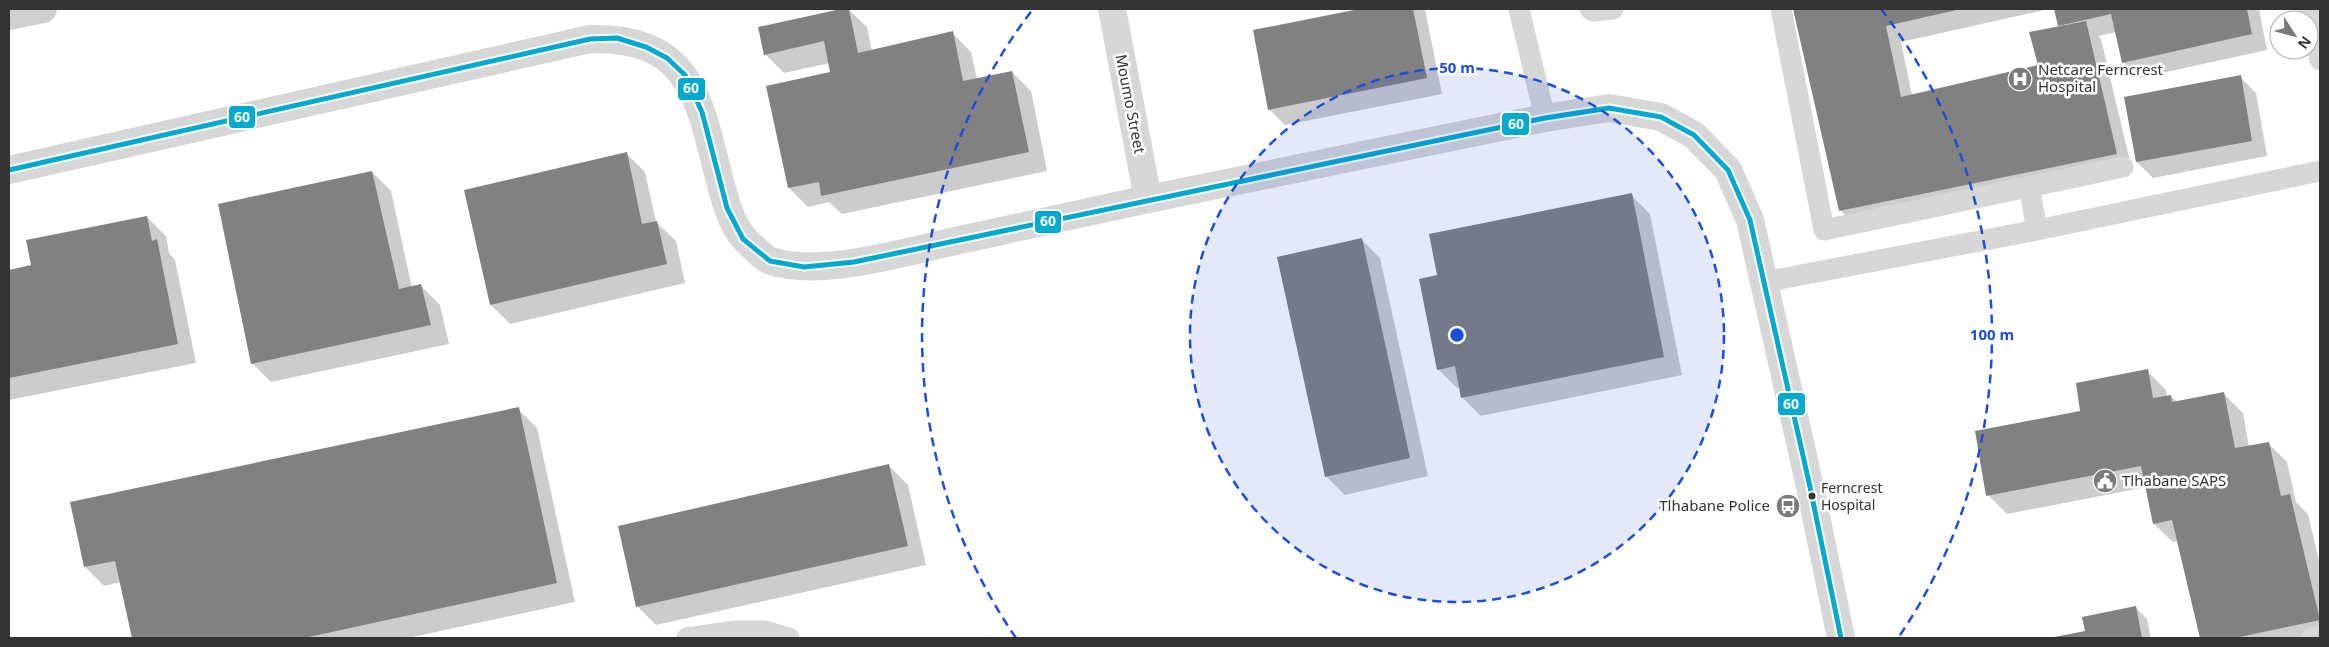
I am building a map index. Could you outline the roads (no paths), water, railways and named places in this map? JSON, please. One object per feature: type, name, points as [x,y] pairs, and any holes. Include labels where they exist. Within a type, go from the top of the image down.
[{"type":"main road","points":[[9,16],[43,9]]},
{"type":"street","name":"Moumo Street","points":[[1112,9],[1148,200]]},
{"type":"street","points":[[9,170],[590,39],[617,38],[646,47],[667,58],[685,75],[702,112],[727,208],[743,239],[770,260],[804,267],[854,262],[1545,118],[1609,108],[1661,117],[1694,136],[1728,170],[1750,220],[1841,638]]},
{"type":"lane","points":[[1519,9],[1545,118]]},
{"type":"lane","points":[[1590,9],[1593,11],[1612,9]]},
{"type":"lane","points":[[1780,9],[1824,230],[2123,167]]},
{"type":"lane","points":[[2309,9],[2320,60]]},
{"type":"lane","points":[[1764,282],[2037,230],[2320,171]]},
{"type":"lane","points":[[2029,186],[2037,230]]},
{"type":"lane","points":[[687,638],[736,630],[765,631],[789,638]]},
{"type":"lane","points":[[2312,638],[2320,636]]},
{"type":"place","name":"Netcare Ferncrest Hospital","points":[[2020,79]]},
{"type":"place","name":"Tlhabane SAPS","points":[[2105,481]]},
{"type":"place","name":"Ferncrest Hospital","points":[[1812,496]]},
{"type":"place","name":"Tlhabane Police","points":[[1788,506]]}]
